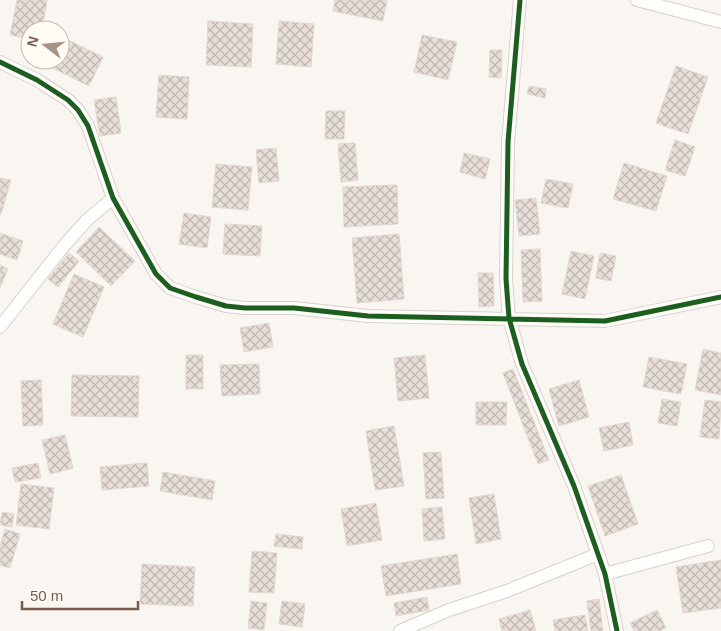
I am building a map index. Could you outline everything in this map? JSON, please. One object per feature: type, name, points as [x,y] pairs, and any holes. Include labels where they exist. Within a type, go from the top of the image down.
[{"type":"street","points":[[520,0],[508,142],[506,279],[509,318],[525,374],[574,486],[605,574],[617,631]]},
{"type":"street","points":[[637,0],[721,22]]},
{"type":"street","points":[[0,62],[37,80],[68,100],[78,110],[88,126],[113,198],[156,274],[170,288],[196,297],[226,306],[294,308],[368,316],[605,321],[721,297]]},
{"type":"street","points":[[0,327],[63,246],[87,220],[113,198]]},
{"type":"street","points":[[605,574],[708,546]]},
{"type":"street","points":[[400,631],[449,610],[507,591],[598,554]]},
{"type":"building","points":[[17,0],[47,0],[44,20],[20,20],[20,37],[10,35]]},
{"type":"building","points":[[335,0],[387,0],[383,21],[333,11]]},
{"type":"building","points":[[208,21],[253,24],[251,67],[206,65]]},
{"type":"building","points":[[279,21],[314,24],[311,67],[276,64]]},
{"type":"building","points":[[422,35],[457,42],[448,80],[414,72]]},
{"type":"building","points":[[70,41],[103,57],[89,86],[57,70],[70,70]]},
{"type":"building","points":[[490,50],[502,50],[501,78],[489,77]]},
{"type":"building","points":[[676,66],[708,77],[688,134],[656,123]]},
{"type":"building","points":[[159,75],[189,77],[187,119],[156,117]]},
{"type":"building","points":[[529,86],[546,89],[545,98],[527,94]]},
{"type":"building","points":[[116,97],[121,133],[100,136],[94,100]]},
{"type":"building","points":[[326,111],[345,111],[344,139],[325,139]]},
{"type":"building","points":[[675,140],[695,147],[685,176],[665,170]]},
{"type":"building","points":[[355,143],[358,180],[341,182],[338,144]]},
{"type":"building","points":[[276,148],[279,181],[259,183],[256,150]]},
{"type":"building","points":[[464,153],[490,159],[485,179],[460,172]]},
{"type":"building","points":[[624,163],[667,176],[656,211],[613,199]]},
{"type":"building","points":[[216,164],[252,167],[248,210],[212,207]]},
{"type":"building","points":[[0,178],[11,180],[1,214],[0,214]]},
{"type":"building","points":[[546,179],[573,184],[568,208],[541,203]]},
{"type":"building","points":[[397,185],[398,224],[344,227],[343,187]]},
{"type":"building","points":[[536,198],[540,234],[519,236],[515,200]]},
{"type":"building","points":[[184,213],[211,217],[207,248],[179,244]]},
{"type":"building","points":[[225,224],[262,226],[260,256],[223,254]]},
{"type":"building","points":[[99,227],[135,261],[111,286],[76,252]]},
{"type":"building","points":[[0,233],[23,241],[17,260],[0,254]]},
{"type":"building","points":[[399,234],[404,299],[357,303],[352,238]]},
{"type":"building","points":[[540,249],[542,301],[523,302],[521,250]]},
{"type":"building","points":[[571,251],[594,256],[585,299],[562,294]]},
{"type":"building","points":[[69,253],[79,261],[58,287],[48,279]]},
{"type":"building","points":[[600,253],[616,256],[611,281],[596,278]]},
{"type":"building","points":[[0,265],[8,269],[0,288]]},
{"type":"building","points":[[478,273],[493,273],[494,306],[479,307]]},
{"type":"building","points":[[74,274],[104,287],[83,337],[53,324]]},
{"type":"building","points":[[269,323],[273,347],[244,352],[240,328]]},
{"type":"building","points":[[703,349],[721,353],[721,395],[695,390]]},
{"type":"building","points":[[186,355],[203,355],[203,389],[186,389]]},
{"type":"building","points":[[425,355],[429,398],[398,401],[394,358]]},
{"type":"building","points":[[649,357],[687,364],[681,394],[643,387]]},
{"type":"building","points":[[259,364],[260,394],[222,396],[220,365]]},
{"type":"building","points":[[513,369],[549,460],[538,464],[503,373]]},
{"type":"building","points":[[72,375],[139,376],[138,417],[71,416]]},
{"type":"building","points":[[41,380],[43,425],[23,426],[21,381]]},
{"type":"building","points":[[579,380],[589,417],[559,426],[549,389]]},
{"type":"building","points":[[662,399],[681,402],[677,426],[658,423]]},
{"type":"building","points":[[705,400],[721,402],[719,439],[700,437]]},
{"type":"building","points":[[476,402],[507,402],[506,425],[476,425]]},
{"type":"building","points":[[629,422],[633,445],[604,451],[599,428]]},
{"type":"building","points":[[394,426],[404,486],[375,490],[366,431]]},
{"type":"building","points":[[65,435],[73,468],[50,474],[42,440]]},
{"type":"building","points":[[441,452],[444,498],[426,499],[423,453]]},
{"type":"building","points":[[38,463],[41,478],[15,482],[12,468]]},
{"type":"building","points":[[147,463],[149,486],[102,490],[100,467]]},
{"type":"building","points":[[163,472],[215,481],[212,500],[160,491]]},
{"type":"building","points":[[621,475],[638,524],[605,536],[588,486]]},
{"type":"building","points":[[21,484],[54,488],[49,529],[16,525]]},
{"type":"building","points":[[494,494],[501,539],[476,544],[469,498]]},
{"type":"building","points":[[376,503],[382,540],[347,546],[341,509]]},
{"type":"building","points":[[442,507],[445,539],[424,541],[422,509]]},
{"type":"building","points":[[2,512],[14,514],[12,527],[0,525]]},
{"type":"building","points":[[5,529],[20,534],[10,568],[0,565],[0,546]]},
{"type":"building","points":[[276,534],[303,537],[302,549],[274,546]]},
{"type":"building","points":[[252,551],[277,553],[274,593],[249,592]]},
{"type":"building","points":[[457,554],[461,584],[386,596],[381,566]]},
{"type":"building","points":[[721,560],[721,608],[683,613],[676,567]]},
{"type":"building","points":[[142,564],[195,567],[193,606],[140,604]]},
{"type":"building","points":[[427,597],[429,610],[396,616],[394,603]]},
{"type":"building","points":[[599,599],[603,631],[591,631],[587,601]]},
{"type":"building","points":[[251,601],[267,603],[264,630],[248,628]]},
{"type":"building","points":[[282,601],[305,604],[302,627],[279,624]]},
{"type":"building","points":[[530,610],[536,631],[502,631],[499,619]]},
{"type":"building","points":[[657,610],[666,628],[659,631],[634,631],[630,623]]},
{"type":"building","points":[[585,615],[588,631],[555,631],[553,620]]},
{"type":"cycle path","points":[[520,0],[508,142],[506,279],[509,318],[522,364],[574,486],[605,574],[617,631]]},
{"type":"cycle path","points":[[0,62],[37,80],[68,100],[78,110],[88,126],[113,198],[156,274],[170,288],[196,297],[226,306],[294,308],[368,316],[605,321],[721,297]]}]
